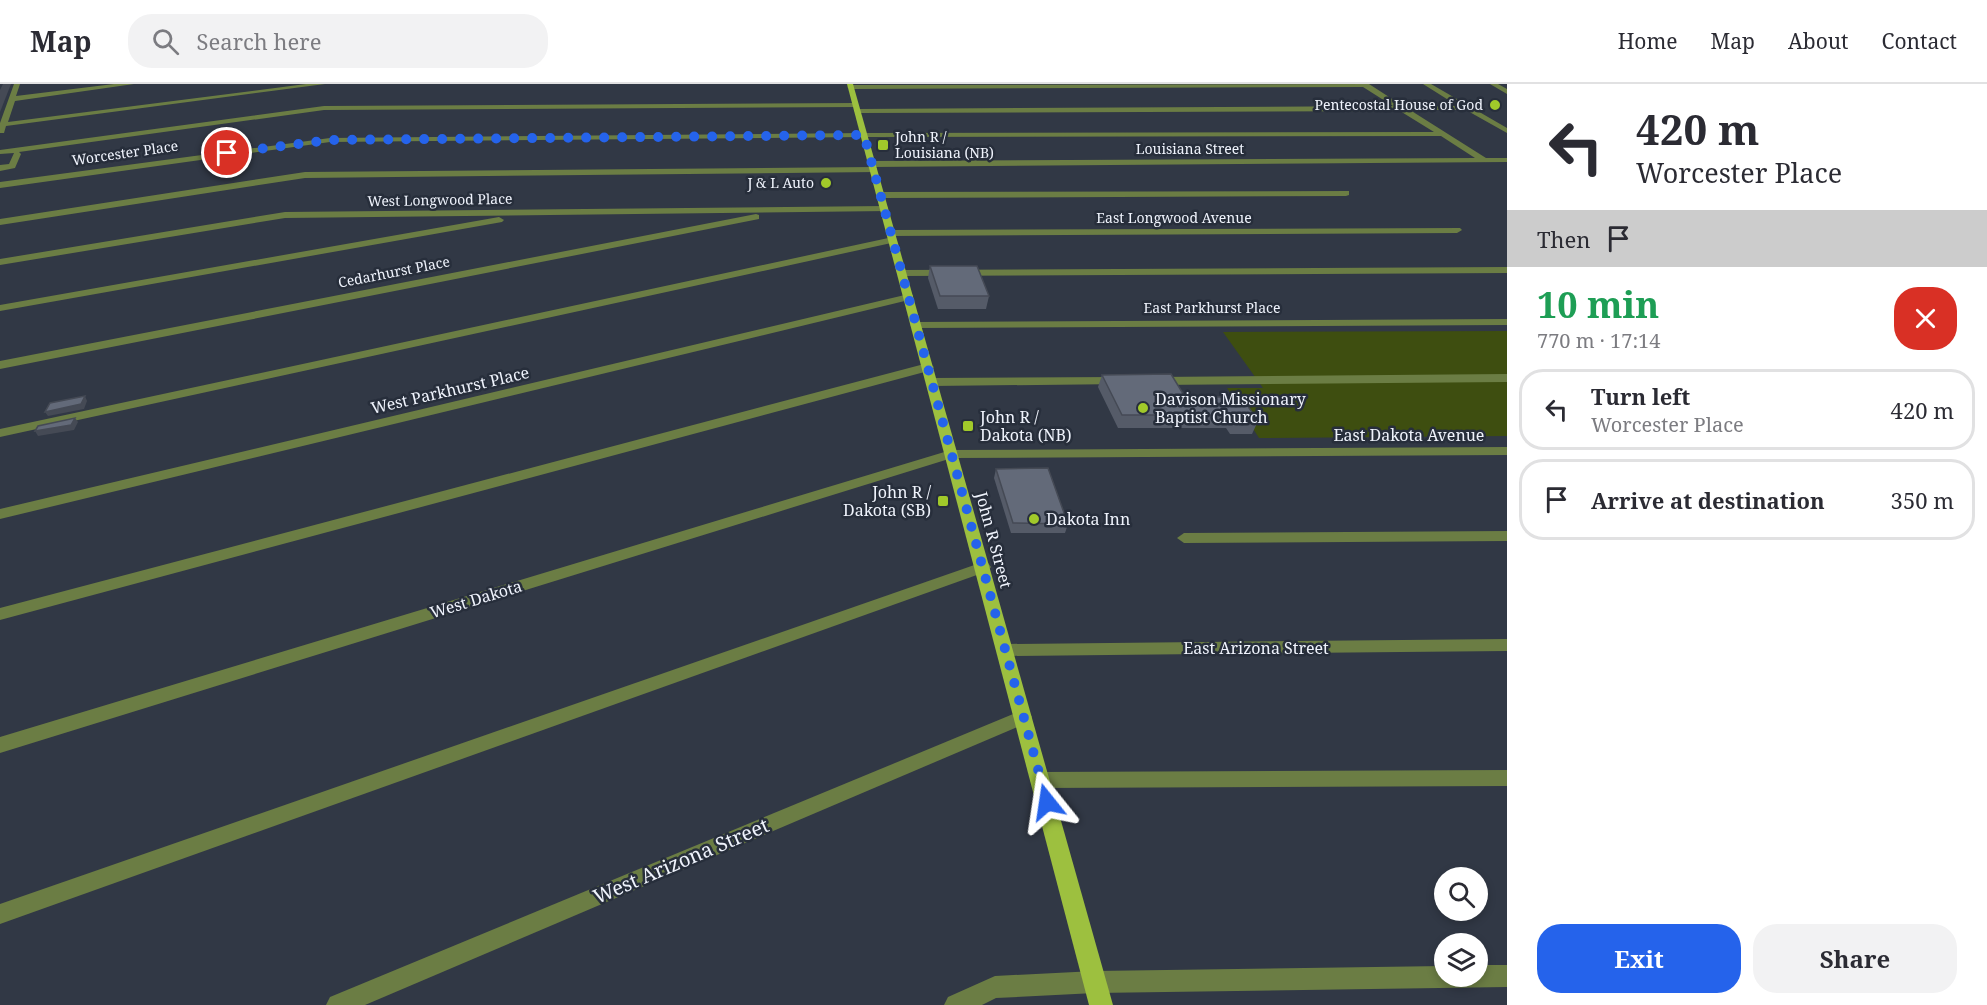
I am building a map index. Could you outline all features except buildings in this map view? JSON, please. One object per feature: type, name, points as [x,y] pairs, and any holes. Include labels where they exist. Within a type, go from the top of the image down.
[{"type":"main road","name":"John R Street","points":[[851,86],[1101,1005]]},
{"type":"street","points":[[0,134],[17,84]]},
{"type":"street","points":[[12,99],[131,84]]},
{"type":"street","points":[[2,125],[322,84]]},
{"type":"street","points":[[1426,84],[1507,131]]},
{"type":"street","points":[[1493,84],[1507,92]]},
{"type":"street","points":[[851,86],[1364,85],[1484,160]]},
{"type":"street","points":[[0,152],[324,108],[926,110],[1467,108]]},
{"type":"street","name":"Worcester Place","points":[[0,185],[311,141],[864,135],[1442,134]]},
{"type":"street","points":[[9,176],[17,154]]},
{"type":"street","name":"Louisiana Street","points":[[0,222],[305,174],[1507,160]]},
{"type":"street","points":[[0,168],[12,166]]},
{"type":"street","name":"West Longwood Place","points":[[0,262],[285,215],[794,210],[883,202],[1346,193]]},
{"type":"street","name":"Cedarhurst Place","points":[[0,365],[794,210]]},
{"type":"street","points":[[0,308],[541,212]]},
{"type":"street","name":"East Longwood Avenue","points":[[0,433],[892,236],[1457,230]]},
{"type":"street","points":[[902,273],[1507,270]]},
{"type":"street","name":"West Parkhurst Place","points":[[0,514],[909,297]]},
{"type":"street","name":"East Parkhurst Place","points":[[916,325],[1507,322]]},
{"type":"street","points":[[0,614],[928,367]]},
{"type":"street","points":[[932,382],[1507,378]]},
{"type":"street","name":"East Dakota Avenue","points":[[951,454],[1507,451]]},
{"type":"street","name":"West Dakota","points":[[0,744],[951,454]]},
{"type":"street","points":[[1184,538],[1507,536]]},
{"type":"street","points":[[0,914],[982,567]]},
{"type":"street","name":"East Arizona Street","points":[[1005,650],[1507,645]]},
{"type":"street","name":"West Arizona Street","points":[[338,1005],[1023,717]]},
{"type":"street","points":[[1040,780],[1507,778]]},
{"type":"street","points":[[956,1005],[995,987],[1095,982],[1507,976]]},
{"type":"green space","points":[[1507,331],[1507,436],[1259,438],[1227,388],[1263,388],[1223,332]]},
{"type":"place","name":"Pentecostal House of God","points":[[1495,105]]},
{"type":"place","name":"John R / Louisiana (NB)","points":[[883,145]]},
{"type":"place","name":"J & L Auto","points":[[826,183]]},
{"type":"place","name":"Davison Missionary Baptist Church","points":[[1143,408]]},
{"type":"place","name":"John R / Dakota (NB)","points":[[968,426]]},
{"type":"place","name":"John R / Dakota (SB)","points":[[943,501]]},
{"type":"place","name":"Dakota Inn","points":[[1034,519]]},
{"type":"route","points":[[227,153],[330,140],[864,135],[1047,802]]}]
